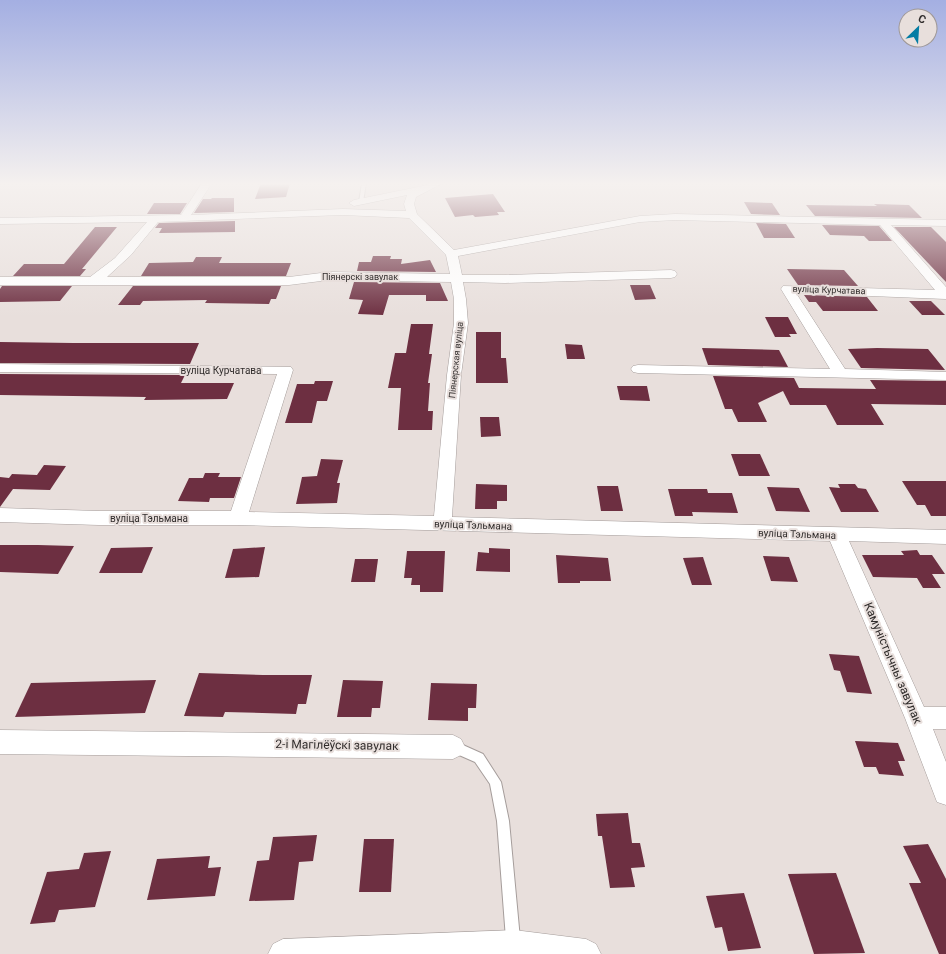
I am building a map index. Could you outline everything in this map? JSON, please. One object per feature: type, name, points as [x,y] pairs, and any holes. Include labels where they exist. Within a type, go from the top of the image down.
[{"type":"street","points":[[93,281],[105,274],[121,260],[148,228]]},
{"type":"street","points":[[425,228],[452,254],[594,228]]},
{"type":"street","name":"вуліца Курчатава","points":[[888,228],[946,294]]},
{"type":"street","name":"Піянерская вуліца","points":[[442,524],[454,375],[461,323],[452,254]]},
{"type":"street","name":"Піянерскі завулак","points":[[0,281],[289,281],[329,276],[505,279],[671,274]]},
{"type":"street","name":"вуліца Курчатава","points":[[840,373],[787,289],[946,294]]},
{"type":"street","name":"вуліца Курчатава","points":[[0,368],[286,370],[238,518]]},
{"type":"street","points":[[638,369],[946,376]]},
{"type":"street","name":"вуліца Тэльмана","points":[[0,515],[99,518],[238,518],[946,537]]},
{"type":"street","name":"Камуністычны завулак","points":[[837,535],[917,718],[946,792]]},
{"type":"street","points":[[917,718],[946,718]]},
{"type":"street","name":"2-і Магілёўскі завулак","points":[[0,742],[453,747]]},
{"type":"street","points":[[283,954],[514,944],[586,954]]},
{"type":"lane","name":"2-і Магілёўскі завулак","points":[[453,747],[479,758],[495,782],[503,821],[514,944]]},
{"type":"building","points":[[95,228],[117,228],[82,269],[86,269],[80,276],[13,276],[24,264],[64,264]]},
{"type":"building","points":[[155,228],[235,228],[235,232],[159,233],[162,228]]},
{"type":"building","points":[[758,228],[788,228],[795,238],[764,238]]},
{"type":"building","points":[[824,228],[880,228],[892,241],[869,241],[864,236],[830,235]]},
{"type":"building","points":[[894,228],[932,228],[946,242],[946,282]]},
{"type":"building","points":[[373,256],[391,256],[390,259],[402,259],[401,264],[430,260],[436,272],[357,271],[359,262],[371,262]]},
{"type":"building","points":[[196,257],[222,257],[219,263],[291,263],[286,276],[141,276],[149,263],[193,262]]},
{"type":"building","points":[[787,269],[844,270],[858,286],[798,285]]},
{"type":"building","points":[[354,282],[440,283],[448,301],[426,301],[426,295],[389,295],[383,315],[358,314],[363,300],[349,299]]},
{"type":"building","points":[[630,285],[650,285],[656,299],[635,300]]},
{"type":"building","points":[[2,286],[72,286],[60,301],[0,302],[0,289]]},
{"type":"building","points":[[133,286],[281,286],[276,299],[271,299],[269,304],[205,303],[207,300],[143,301],[140,305],[118,305]]},
{"type":"building","points":[[804,295],[867,297],[878,311],[823,311],[816,302],[809,302]]},
{"type":"building","points":[[909,301],[931,301],[945,315],[922,315]]},
{"type":"building","points":[[765,317],[788,317],[797,334],[789,334],[791,337],[775,337]]},
{"type":"building","points":[[411,324],[433,324],[429,354],[432,354],[428,383],[430,383],[428,411],[433,411],[432,430],[398,430],[401,388],[388,388],[395,353],[406,353]]},
{"type":"building","points":[[476,332],[501,332],[501,358],[506,358],[508,383],[476,383]]},
{"type":"building","points":[[0,342],[199,343],[190,364],[0,363]]},
{"type":"building","points":[[565,344],[582,345],[585,359],[567,359]]},
{"type":"building","points":[[702,348],[779,350],[788,367],[708,365]]},
{"type":"building","points":[[848,349],[928,349],[945,370],[861,368]]},
{"type":"building","points":[[0,374],[185,375],[181,383],[234,383],[227,399],[144,400],[146,397],[0,395]]},
{"type":"building","points":[[713,376],[794,378],[799,388],[876,389],[870,380],[946,381],[946,405],[871,404],[884,425],[837,425],[826,405],[790,405],[783,391],[758,403],[767,422],[738,422],[732,409],[725,409]]},
{"type":"building","points":[[315,381],[333,381],[327,401],[317,401],[312,423],[285,423],[297,384],[314,384]]},
{"type":"building","points":[[617,386],[647,386],[650,401],[620,400]]},
{"type":"building","points":[[480,417],[499,417],[501,436],[481,437]]},
{"type":"building","points":[[731,454],[760,454],[770,476],[739,476]]},
{"type":"building","points":[[321,459],[343,460],[337,483],[340,483],[337,503],[296,504],[302,477],[317,476]]},
{"type":"building","points":[[44,465],[66,466],[50,490],[13,489],[0,507],[0,477],[9,478],[12,474],[37,475]]},
{"type":"building","points":[[205,473],[220,473],[218,477],[241,477],[234,498],[210,498],[209,502],[178,501],[189,478],[203,478]]},
{"type":"building","points":[[902,481],[946,481],[946,516],[931,516],[925,505],[917,505]]},
{"type":"building","points":[[476,484],[507,485],[507,501],[497,501],[497,509],[475,509]]},
{"type":"building","points":[[838,484],[855,484],[858,488],[866,489],[879,512],[841,512],[829,487],[840,488]]},
{"type":"building","points":[[597,486],[618,486],[623,511],[601,511]]},
{"type":"building","points":[[767,487],[799,488],[810,512],[776,511]]},
{"type":"building","points":[[668,489],[707,489],[708,493],[732,493],[738,513],[692,512],[693,516],[675,516]]},
{"type":"building","points":[[0,545],[74,546],[58,574],[0,572]]},
{"type":"building","points":[[153,547],[142,573],[99,573],[111,548]]},
{"type":"building","points":[[265,547],[259,577],[225,578],[233,549]]},
{"type":"building","points":[[489,548],[510,549],[510,572],[476,571],[478,552],[489,553]]},
{"type":"building","points":[[917,550],[920,555],[932,555],[945,574],[932,574],[941,588],[923,588],[917,578],[873,577],[862,555],[904,555],[901,551]]},
{"type":"building","points":[[407,551],[445,551],[443,592],[420,592],[420,585],[411,585],[412,578],[404,578]]},
{"type":"building","points":[[556,555],[608,558],[611,581],[558,583]]},
{"type":"building","points":[[763,556],[789,557],[798,582],[771,581]]},
{"type":"building","points":[[703,557],[712,585],[692,585],[683,558]]},
{"type":"building","points":[[355,559],[378,559],[375,582],[351,582]]},
{"type":"building","points":[[829,654],[859,656],[872,694],[847,692],[840,671],[834,670]]},
{"type":"building","points":[[199,673],[312,675],[306,704],[298,704],[296,714],[225,712],[223,717],[184,716]]},
{"type":"building","points":[[156,680],[145,713],[15,717],[31,683]]},
{"type":"building","points":[[343,680],[383,681],[380,708],[372,708],[371,717],[337,717]]},
{"type":"building","points":[[431,683],[477,684],[476,708],[468,708],[468,721],[428,720]]},
{"type":"building","points":[[855,741],[898,743],[905,761],[898,761],[904,776],[879,774],[876,767],[864,767]]},
{"type":"building","points":[[628,813],[632,843],[640,843],[645,867],[631,868],[635,887],[610,888],[602,836],[598,836],[596,814]]},
{"type":"building","points":[[317,835],[313,861],[299,862],[294,900],[249,901],[257,861],[269,860],[273,837]]},
{"type":"building","points":[[364,839],[394,839],[391,892],[359,892]]},
{"type":"building","points":[[928,844],[946,879],[946,954],[939,954],[909,883],[921,883],[903,846]]},
{"type":"building","points":[[111,851],[95,907],[59,910],[55,922],[30,924],[47,872],[79,869],[84,853]]},
{"type":"building","points":[[210,856],[208,868],[221,867],[215,896],[147,900],[157,859]]},
{"type":"building","points":[[836,873],[865,953],[814,954],[788,874]]},
{"type":"building","points":[[744,893],[761,948],[728,951],[722,927],[715,928],[706,896]]}]
